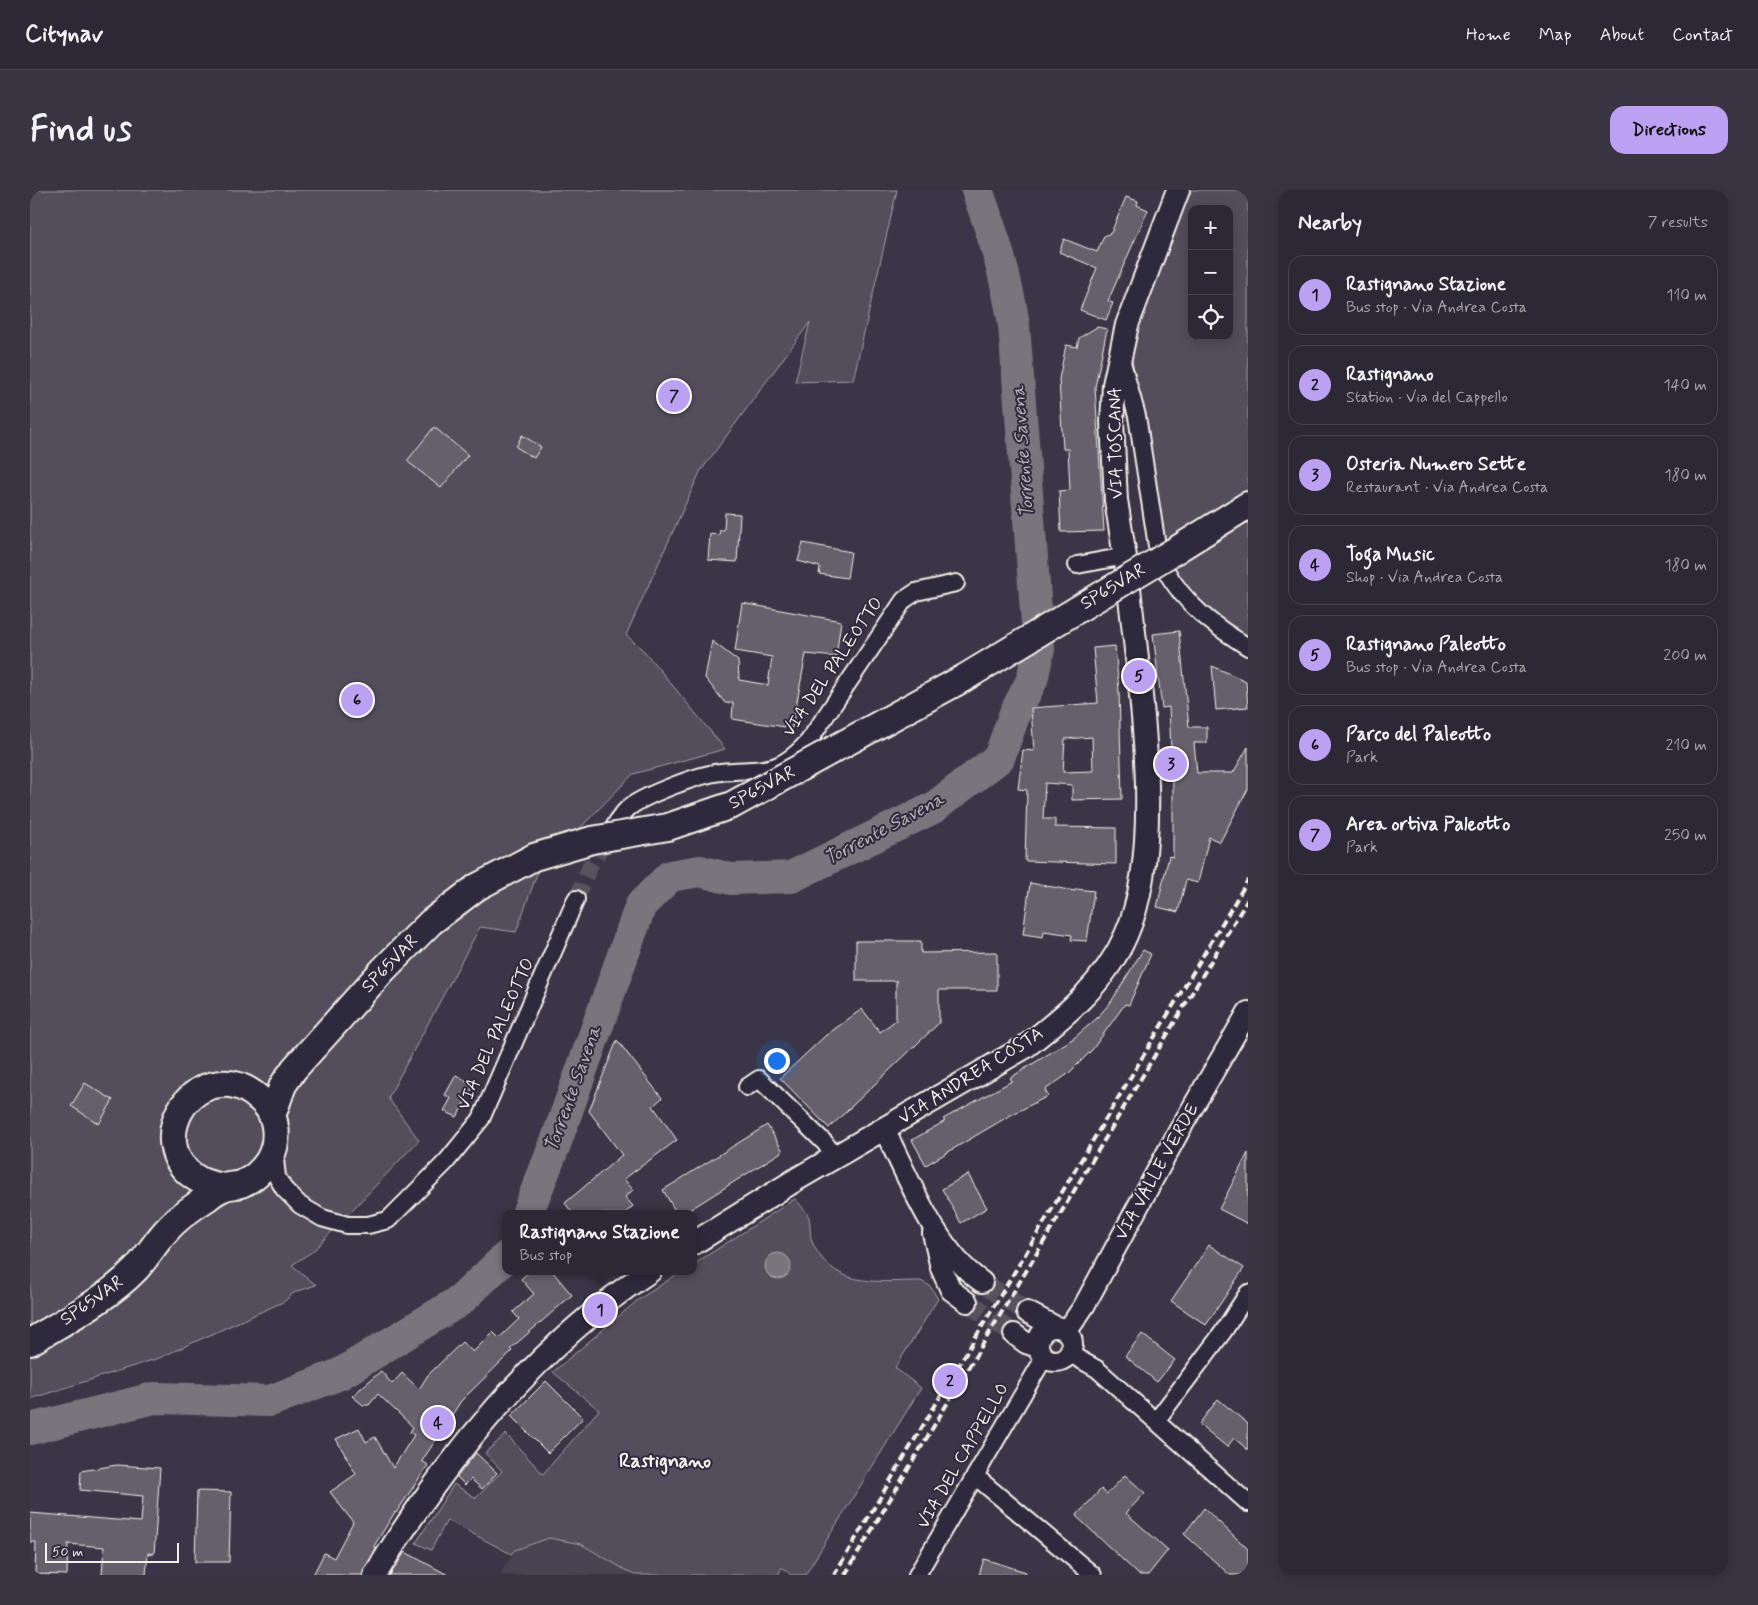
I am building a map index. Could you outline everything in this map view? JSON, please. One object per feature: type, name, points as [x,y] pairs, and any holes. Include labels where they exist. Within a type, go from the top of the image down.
[{"type":"main road","name":"VIA TOSCANA","points":[[1127,571],[1116,500],[1112,422],[1114,385],[1127,325],[1178,190]]},
{"type":"main road","name":"SP65VAR","points":[[294,1069],[384,969],[431,922],[478,887],[534,857],[592,840],[668,827],[732,805],[964,678],[1248,505]]},
{"type":"main road","name":"VIA ANDREA COSTA","points":[[697,1240],[835,1157],[1025,1047],[1055,1023],[1100,979],[1126,935],[1135,912],[1141,881],[1146,806],[1141,699],[1127,571]]},
{"type":"main road","points":[[233,1185],[207,1184],[191,1175],[180,1162],[173,1146],[173,1128],[178,1111],[189,1097],[204,1088],[221,1084],[239,1086],[267,1082],[294,1069]]},
{"type":"main road","points":[[272,1116],[283,1085],[294,1069]]},
{"type":"main road","points":[[167,1230],[194,1206],[233,1185],[257,1175],[269,1161],[274,1149],[276,1136],[272,1116],[255,1094],[239,1086]]},
{"type":"main road","points":[[167,1230],[180,1190],[180,1162]]},
{"type":"main road","name":"SP65VAR","points":[[30,1342],[109,1293],[135,1270],[167,1230]]},
{"type":"main road","points":[[375,1575],[438,1480],[510,1393],[566,1338],[645,1275]]},
{"type":"street","points":[[1120,354],[1137,416],[1166,555],[1186,602],[1216,627],[1248,647]]},
{"type":"street","points":[[1077,565],[1127,571]]},
{"type":"street","name":"VIA DEL PALEOTTO","points":[[612,830],[630,806],[699,776],[770,769],[784,764],[794,757],[808,742],[904,600],[916,592],[956,583]]},
{"type":"street","name":"VIA DEL PALEOTTO","points":[[274,1149],[277,1177],[284,1189],[300,1204],[322,1218],[347,1226],[368,1225],[388,1220],[446,1162],[481,1119],[576,899]]},
{"type":"street","name":"VIA VALLE VERDE","points":[[1041,1352],[1039,1336],[1048,1328],[1060,1329],[1084,1306],[1179,1131],[1248,1012]]},
{"type":"street","points":[[747,1087],[759,1079],[825,1143],[835,1157]]},
{"type":"street","points":[[884,1129],[929,1216],[952,1253],[969,1273],[982,1282]]},
{"type":"street","name":"VIA DEL PALEOTTO","points":[[233,1185],[261,1183],[284,1189]]},
{"type":"street","points":[[929,1216],[945,1276],[951,1290],[967,1302]]},
{"type":"street","points":[[1156,1421],[1223,1332],[1248,1293]]},
{"type":"street","points":[[1014,1334],[1055,1361],[1061,1360],[1070,1354],[1072,1344],[1060,1329],[1027,1312]]},
{"type":"street","name":"VIA DEL CAPPELLO","points":[[917,1575],[975,1476],[1041,1352]]},
{"type":"street","points":[[1070,1354],[1097,1369],[1248,1503]]},
{"type":"street","points":[[975,1476],[1094,1575]]},
{"type":"shaded area","points":[[30,190],[897,190],[853,380],[795,382],[810,322],[700,472],[626,635],[644,651],[725,749],[633,774],[538,871],[516,932],[480,927],[388,1098],[419,1140],[313,1251],[292,1265],[316,1285],[293,1293],[285,1301],[159,1358],[30,1399]]},
{"type":"shaded area","points":[[1191,190],[1248,190],[1248,636],[1193,601],[1165,564],[1132,359],[1132,346]]},
{"type":"shaded area","points":[[795,1199],[808,1215],[813,1244],[822,1259],[833,1269],[859,1279],[889,1282],[921,1281],[930,1286],[938,1299],[895,1368],[921,1388],[805,1575],[791,1575],[782,1567],[778,1575],[634,1575],[581,1544],[549,1538],[515,1550],[511,1554],[447,1520],[431,1550],[416,1543],[454,1484],[476,1498],[502,1471],[485,1453],[506,1434],[543,1474],[599,1410],[553,1372],[638,1300],[676,1275],[697,1275],[697,1262]]},
{"type":"shaded area","points":[[778,1253],[787,1257],[791,1266],[787,1275],[778,1279],[769,1275],[765,1266],[769,1257]]},
{"type":"shaded area","points":[[549,1538],[581,1544],[634,1575],[500,1575],[515,1550]]},
{"type":"building","points":[[1126,197],[1138,201],[1137,205],[1148,210],[1108,301],[1113,303],[1106,320],[1080,310],[1097,268],[1059,252],[1064,239],[1097,252],[1104,236],[1111,233]]},
{"type":"building","points":[[1097,327],[1107,329],[1095,387],[1104,531],[1061,532],[1059,491],[1070,490],[1068,449],[1063,449],[1059,379],[1066,345],[1077,347],[1079,338]]},
{"type":"building","points":[[434,427],[468,455],[441,488],[407,461]]},
{"type":"building","points":[[522,435],[541,447],[534,458],[516,447]]},
{"type":"building","points":[[725,513],[740,514],[737,562],[708,560],[710,534],[719,535],[720,530],[724,530]]},
{"type":"building","points":[[803,543],[851,552],[847,578],[819,574],[820,567],[798,561]]},
{"type":"building","points":[[742,603],[841,621],[836,657],[806,654],[792,728],[732,719],[733,703],[725,703],[705,678],[712,641],[738,661],[739,680],[768,685],[772,657],[735,651]]},
{"type":"building","points":[[1179,631],[1189,727],[1207,727],[1207,743],[1194,743],[1197,773],[1233,773],[1248,747],[1248,789],[1220,842],[1209,837],[1198,883],[1186,880],[1178,912],[1157,907],[1169,856],[1173,857],[1173,789],[1169,707],[1162,708],[1153,634]]},
{"type":"building","points":[[1115,646],[1119,691],[1122,799],[1072,800],[1072,785],[1045,783],[1043,819],[1055,819],[1055,827],[1116,828],[1116,864],[1025,861],[1027,790],[1018,789],[1023,750],[1034,751],[1031,708],[1098,703],[1093,648]],"holes":[[[1092,737],[1093,771],[1063,772],[1065,739]]]},
{"type":"building","points":[[1212,666],[1246,681],[1248,707],[1216,710]]},
{"type":"building","points":[[1030,883],[1075,891],[1076,889],[1094,891],[1087,941],[1071,940],[1072,935],[1044,931],[1043,937],[1023,934]]},
{"type":"building","points":[[856,941],[921,941],[921,953],[997,952],[997,990],[939,990],[939,1023],[829,1128],[780,1078],[825,1036],[862,1009],[880,1032],[896,1020],[896,983],[898,981],[856,981]]},
{"type":"building","points":[[1143,950],[1151,954],[1129,1005],[1125,1004],[1092,1050],[1068,1074],[1045,1090],[1048,1096],[1009,1116],[926,1165],[912,1140],[945,1121],[943,1119],[1012,1081],[1010,1078],[1074,1038],[1096,1019],[1111,1002]]},
{"type":"building","points":[[617,1040],[662,1098],[653,1106],[677,1140],[624,1179],[633,1190],[625,1197],[633,1206],[628,1210],[570,1210],[565,1203],[622,1155],[589,1111]]},
{"type":"building","points":[[456,1075],[474,1085],[457,1117],[444,1111],[451,1098],[445,1095]]},
{"type":"building","points":[[85,1083],[113,1100],[99,1124],[71,1106]]},
{"type":"building","points":[[767,1125],[783,1151],[689,1210],[675,1210],[663,1190]]},
{"type":"building","points":[[1248,1153],[1248,1224],[1219,1209]]},
{"type":"building","points":[[968,1174],[987,1208],[961,1223],[942,1189]]},
{"type":"building","points":[[1209,1245],[1244,1268],[1206,1325],[1171,1301]]},
{"type":"building","points":[[526,1275],[555,1275],[572,1295],[510,1349],[512,1351],[461,1401],[422,1461],[428,1465],[374,1546],[376,1548],[362,1575],[313,1575],[324,1553],[334,1558],[353,1522],[330,1492],[356,1474],[336,1439],[359,1428],[366,1442],[375,1437],[393,1468],[414,1435],[410,1432],[413,1427],[378,1394],[369,1405],[363,1405],[352,1396],[381,1371],[392,1384],[402,1373],[419,1389],[428,1375],[462,1342],[473,1352],[493,1332],[499,1338],[519,1319],[513,1312],[534,1294],[521,1279]]},
{"type":"building","points":[[1142,1334],[1175,1360],[1157,1382],[1125,1356]]},
{"type":"building","points":[[546,1381],[583,1418],[548,1453],[511,1416]]},
{"type":"building","points":[[1218,1399],[1248,1424],[1248,1450],[1234,1438],[1227,1447],[1199,1424]]},
{"type":"building","points":[[476,1453],[497,1473],[482,1489],[471,1479],[465,1485],[457,1477]]},
{"type":"building","points":[[117,1465],[160,1468],[154,1554],[148,1553],[146,1575],[102,1575],[104,1547],[68,1544],[67,1575],[35,1574],[36,1542],[30,1542],[30,1513],[141,1522],[143,1496],[80,1490],[81,1471]]},
{"type":"building","points":[[1125,1475],[1145,1493],[1126,1513],[1168,1550],[1148,1575],[1139,1575],[1076,1516],[1101,1489],[1107,1494]]},
{"type":"building","points":[[197,1491],[231,1492],[229,1562],[195,1562]]},
{"type":"building","points":[[1204,1508],[1248,1549],[1248,1575],[1230,1575],[1184,1534]]},
{"type":"building","points":[[405,1552],[448,1575],[390,1575]]},
{"type":"building","points":[[984,1559],[1026,1572],[1025,1575],[979,1575]]},
{"type":"waterway","name":"Torrente Savena","points":[[529,1210],[554,1147],[641,905],[670,876],[700,871],[731,879],[791,877],[933,808],[999,758],[1015,713],[1032,680],[1039,649],[1014,325],[999,256],[977,190]]},
{"type":"waterway","name":"Torrente Savena","points":[[30,1429],[154,1398],[270,1401],[340,1374],[461,1300],[502,1261]]},
{"type":"tunnel","points":[[576,899],[590,866],[609,834]]},
{"type":"tunnel","points":[[982,1282],[1027,1312]]},
{"type":"tunnel","points":[[967,1302],[1014,1334]]},
{"type":"railway","points":[[834,1575],[1248,880]]},
{"type":"railway","points":[[845,1575],[1248,899]]},
{"type":"place","name":"Area ortiva Paleotto","points":[[674,396]]},
{"type":"place","name":"Rastignano Paleotto","points":[[1139,676]]},
{"type":"place","name":"Parco del Paleotto","points":[[357,700]]},
{"type":"place","name":"Osteria Numero Sette","points":[[1171,764]]},
{"type":"place","name":"Rastignano Stazione","points":[[600,1310]]},
{"type":"place","name":"Rastignano","points":[[950,1381]]},
{"type":"place","name":"Toga Music","points":[[438,1423]]},
{"type":"district","name":"Rastignano","points":[[665,1461]]}]
